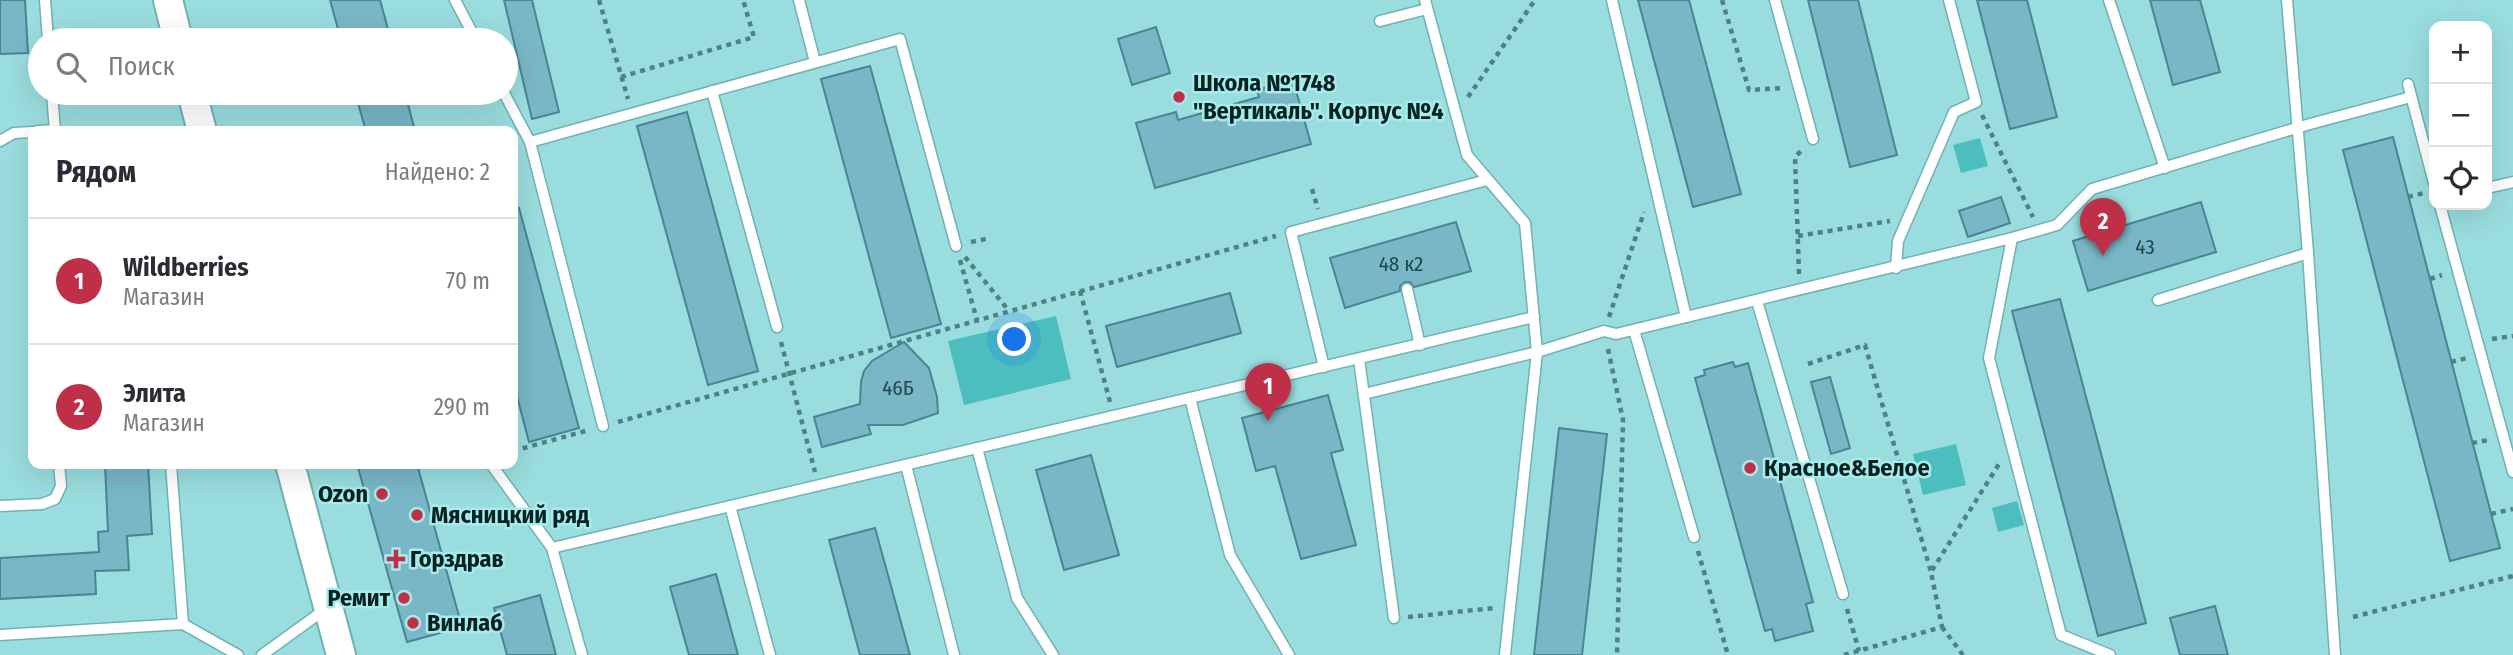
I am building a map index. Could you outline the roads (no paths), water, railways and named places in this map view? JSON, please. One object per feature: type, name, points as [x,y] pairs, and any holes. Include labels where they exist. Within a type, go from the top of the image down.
[{"type":"street","points":[[168,0],[175,28]]},
{"type":"street","points":[[195,105],[201,126]]},
{"type":"street","points":[[291,469],[341,655]]},
{"type":"lane","points":[[45,0],[47,28]]},
{"type":"lane","points":[[455,0],[470,28]]},
{"type":"lane","points":[[799,0],[815,62]]},
{"type":"lane","points":[[1612,0],[1686,317]]},
{"type":"lane","points":[[1775,0],[1813,139]]},
{"type":"lane","points":[[1896,268],[1898,241],[1954,112],[1976,102],[1949,0]]},
{"type":"lane","points":[[2109,0],[2165,168]]},
{"type":"lane","points":[[2287,0],[2308,253],[2335,655]]},
{"type":"lane","points":[[1380,21],[1426,4],[1467,155],[1525,223],[1537,352],[1505,655]]},
{"type":"lane","points":[[530,142],[900,39],[956,246]]},
{"type":"lane","points":[[2408,85],[2429,164]]},
{"type":"lane","points":[[712,91],[777,327]]},
{"type":"lane","points":[[1364,394],[1537,352],[1604,331],[1616,334],[1634,330],[2012,239],[2057,225],[2092,190],[2411,97]]},
{"type":"lane","points":[[53,105],[55,126]]},
{"type":"lane","points":[[510,105],[530,142],[603,426]]},
{"type":"lane","points":[[0,134],[28,132]]},
{"type":"lane","points":[[0,141],[14,133]]},
{"type":"lane","points":[[1324,367],[1291,232],[1487,180]]},
{"type":"lane","points":[[2492,187],[2513,182]]},
{"type":"lane","points":[[2441,210],[2513,472]]},
{"type":"lane","points":[[2012,239],[1989,358],[2061,635],[2110,655]]},
{"type":"lane","points":[[2158,300],[2308,253]]},
{"type":"lane","points":[[1407,289],[1420,345]]},
{"type":"lane","points":[[1757,301],[1843,594]]},
{"type":"lane","points":[[552,548],[1534,317]]},
{"type":"lane","points":[[1634,330],[1694,537]]},
{"type":"lane","points":[[1359,359],[1394,618]]},
{"type":"lane","points":[[1189,398],[1230,555],[1289,655]]},
{"type":"lane","points":[[977,448],[1017,598],[1053,655]]},
{"type":"lane","points":[[906,465],[954,655]]},
{"type":"lane","points":[[0,506],[42,504],[55,499],[61,486],[59,469]]},
{"type":"lane","points":[[171,469],[183,624]]},
{"type":"lane","points":[[495,469],[552,548],[582,655]]},
{"type":"lane","points":[[730,506],[770,655]]},
{"type":"lane","points":[[262,655],[328,607]]},
{"type":"lane","points":[[0,635],[183,624],[238,655]]},
{"type":"place","name":"Школа №1748 \"Вертикаль\". Корпус №4","points":[[1179,97]]},
{"type":"place","name":"Элита","points":[[2103,256]]},
{"type":"place","name":"Wildberries","points":[[1268,421]]},
{"type":"place","name":"Красное&Белое","points":[[1750,468]]},
{"type":"place","name":"Ozon","points":[[382,494]]},
{"type":"place","name":"Мясницкий ряд","points":[[417,515]]},
{"type":"place","name":"Горздрав","points":[[396,559]]},
{"type":"place","name":"Ремит","points":[[404,598]]},
{"type":"place","name":"Винлаб","points":[[413,623]]}]
